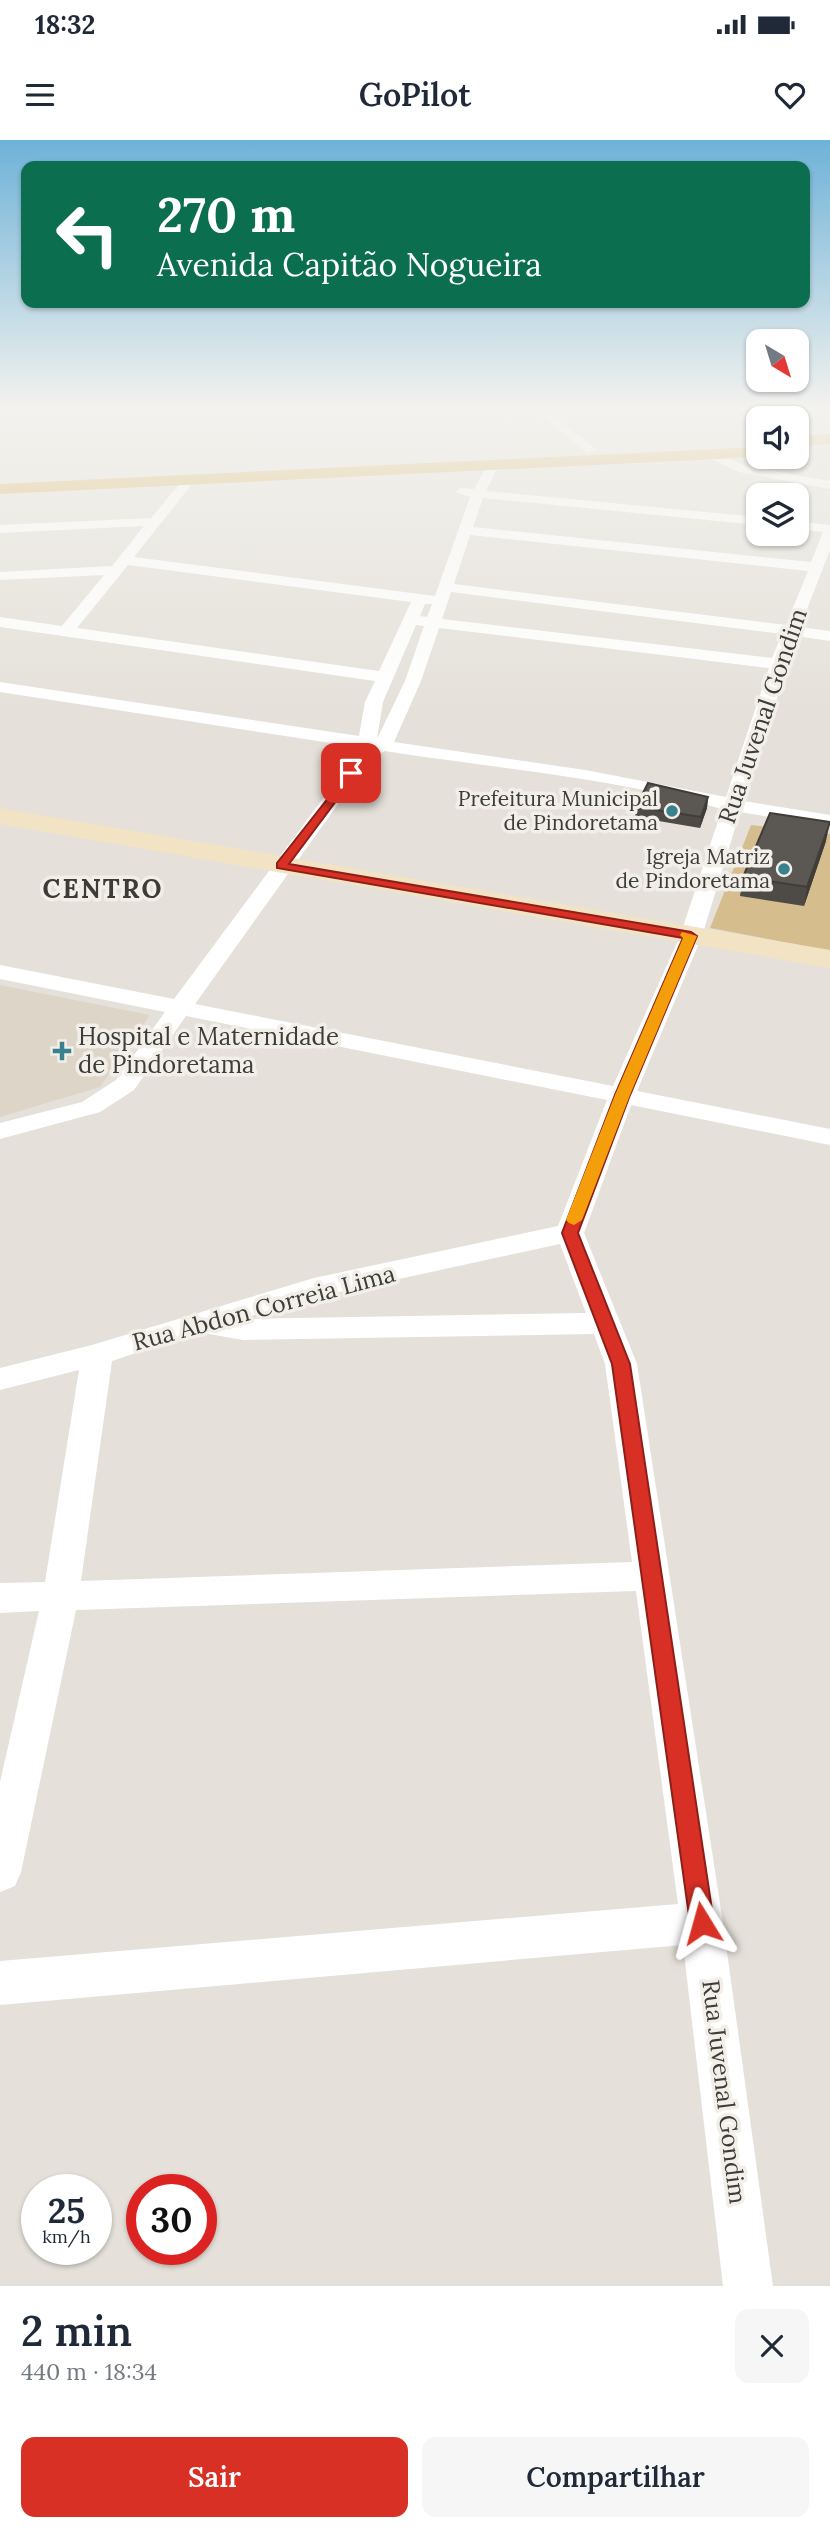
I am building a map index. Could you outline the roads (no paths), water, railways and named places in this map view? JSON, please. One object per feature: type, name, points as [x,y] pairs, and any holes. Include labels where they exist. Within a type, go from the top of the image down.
[{"type":"main road","points":[[0,816],[830,959]]},
{"type":"street","points":[[66,631],[165,508]]},
{"type":"street","points":[[0,1131],[91,1107],[113,1096],[142,1065],[281,866],[372,746],[413,681],[473,508]]},
{"type":"street","points":[[629,508],[746,520]]},
{"type":"street","points":[[0,529],[152,522]]},
{"type":"street","name":"Rua Juvenal Gondim","points":[[748,2286],[702,1923],[654,1576],[621,1364],[570,1233],[622,1095],[691,936],[778,664],[818,578],[830,531],[809,527]]},
{"type":"street","points":[[465,530],[818,578]]},
{"type":"street","points":[[434,560],[454,560]]},
{"type":"street","points":[[0,576],[120,565],[654,611],[830,636]]},
{"type":"street","points":[[372,746],[374,702],[422,592]]},
{"type":"street","points":[[410,620],[778,664]]},
{"type":"street","points":[[0,622],[385,677]]},
{"type":"street","points":[[0,687],[671,791],[731,805],[830,821]]},
{"type":"street","points":[[0,972],[830,1137]]},
{"type":"street","name":"Rua Abdon Correia Lima","points":[[0,1379],[97,1355],[196,1322],[314,1288],[570,1233]]},
{"type":"street","points":[[196,1322],[243,1330],[607,1323]]},
{"type":"street","points":[[0,1872],[61,1596],[97,1355]]},
{"type":"street","points":[[0,1598],[654,1576]]},
{"type":"street","points":[[0,1983],[702,1923]]},
{"type":"place","name":"Prefeitura Municipal de Pindoretama","points":[[672,811]]},
{"type":"place","name":"Igreja Matriz de Pindoretama","points":[[784,869]]},
{"type":"place","name":"Hospital e Maternidade de Pindoretama","points":[[62,1051]]},
{"type":"district","name":"CENTRO","points":[[103,889]]}]
